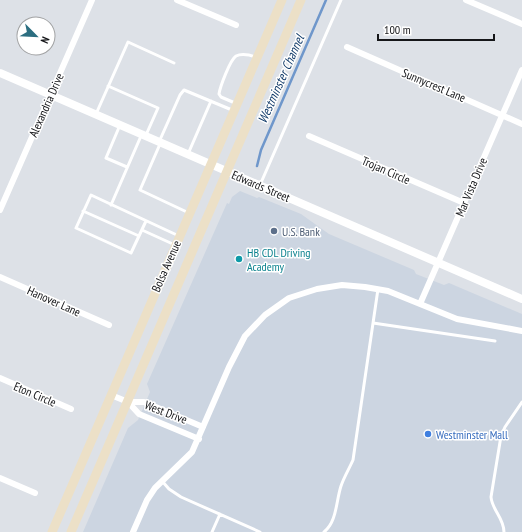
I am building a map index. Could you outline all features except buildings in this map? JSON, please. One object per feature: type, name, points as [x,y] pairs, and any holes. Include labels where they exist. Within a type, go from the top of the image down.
[{"type":"main road","name":"Bolsa Avenue","points":[[52,532],[282,0]]},
{"type":"main road","name":"Bolsa Avenue","points":[[71,532],[301,0]]},
{"type":"street","name":"Alexandria Drive","points":[[0,210],[92,0]]},
{"type":"street","points":[[177,0],[236,25]]},
{"type":"street","points":[[466,0],[522,24]]},
{"type":"street","name":"Sunnycrest Lane","points":[[347,47],[522,124]]},
{"type":"street","name":"Mar Vista Drive","points":[[420,304],[522,70]]},
{"type":"street","name":"Edwards Street","points":[[0,73],[522,299]]},
{"type":"street","name":"Trojan Circle","points":[[309,136],[464,204]]},
{"type":"street","name":"Hanover Lane","points":[[0,277],[109,325]]},
{"type":"street","points":[[132,532],[147,500],[155,488],[192,452],[229,368],[245,336],[264,315],[289,298],[317,288],[342,285],[378,289],[457,319],[522,331]]},
{"type":"street","name":"Eton Circle","points":[[0,378],[71,409]]},
{"type":"street","name":"West Drive","points":[[111,395],[128,402],[144,402],[203,427]]},
{"type":"street","name":"West Drive","points":[[128,402],[139,414],[198,439]]},
{"type":"street","points":[[0,478],[35,493]]},
{"type":"lane","points":[[260,186],[341,0]]},
{"type":"lane","points":[[96,114],[128,42],[174,63]]},
{"type":"lane","points":[[236,107],[219,94],[231,62],[236,57],[242,55],[257,57]]},
{"type":"lane","points":[[108,86],[158,108],[127,167],[111,204]]},
{"type":"lane","points":[[190,213],[140,190],[160,142],[183,91],[186,90],[211,101],[236,107]]},
{"type":"lane","points":[[188,154],[211,101]]},
{"type":"lane","points":[[120,125],[106,158],[127,167]]},
{"type":"lane","points":[[146,221],[132,253],[76,228],[91,195],[179,236]]},
{"type":"lane","points":[[83,211],[139,236]]},
{"type":"lane","points":[[142,230],[175,246]]},
{"type":"lane","points":[[324,532],[328,529],[333,518],[341,486],[353,460],[378,289]]},
{"type":"lane","points":[[373,323],[495,340]]},
{"type":"lane","points":[[504,532],[503,523],[491,501],[492,491],[501,436],[505,427],[522,402]]},
{"type":"lane","points":[[162,481],[180,497],[260,532]]},
{"type":"lane","points":[[212,532],[220,514]]},
{"type":"shaded area","name":"Westminster Mall","points":[[240,191],[301,214],[329,234],[414,270],[416,274],[444,285],[449,283],[522,314],[522,532],[83,532],[128,428],[138,420],[150,392],[147,384],[227,203],[229,204],[232,197]]},
{"type":"waterway","name":"Westminster Channel","points":[[257,166],[261,150],[326,0]]},
{"type":"place","name":"U.S. Bank","points":[[274,231]]},
{"type":"place","name":"HB CDL Driving Academy","points":[[239,259]]},
{"type":"place","name":"Westminster Mall","points":[[428,434]]}]
